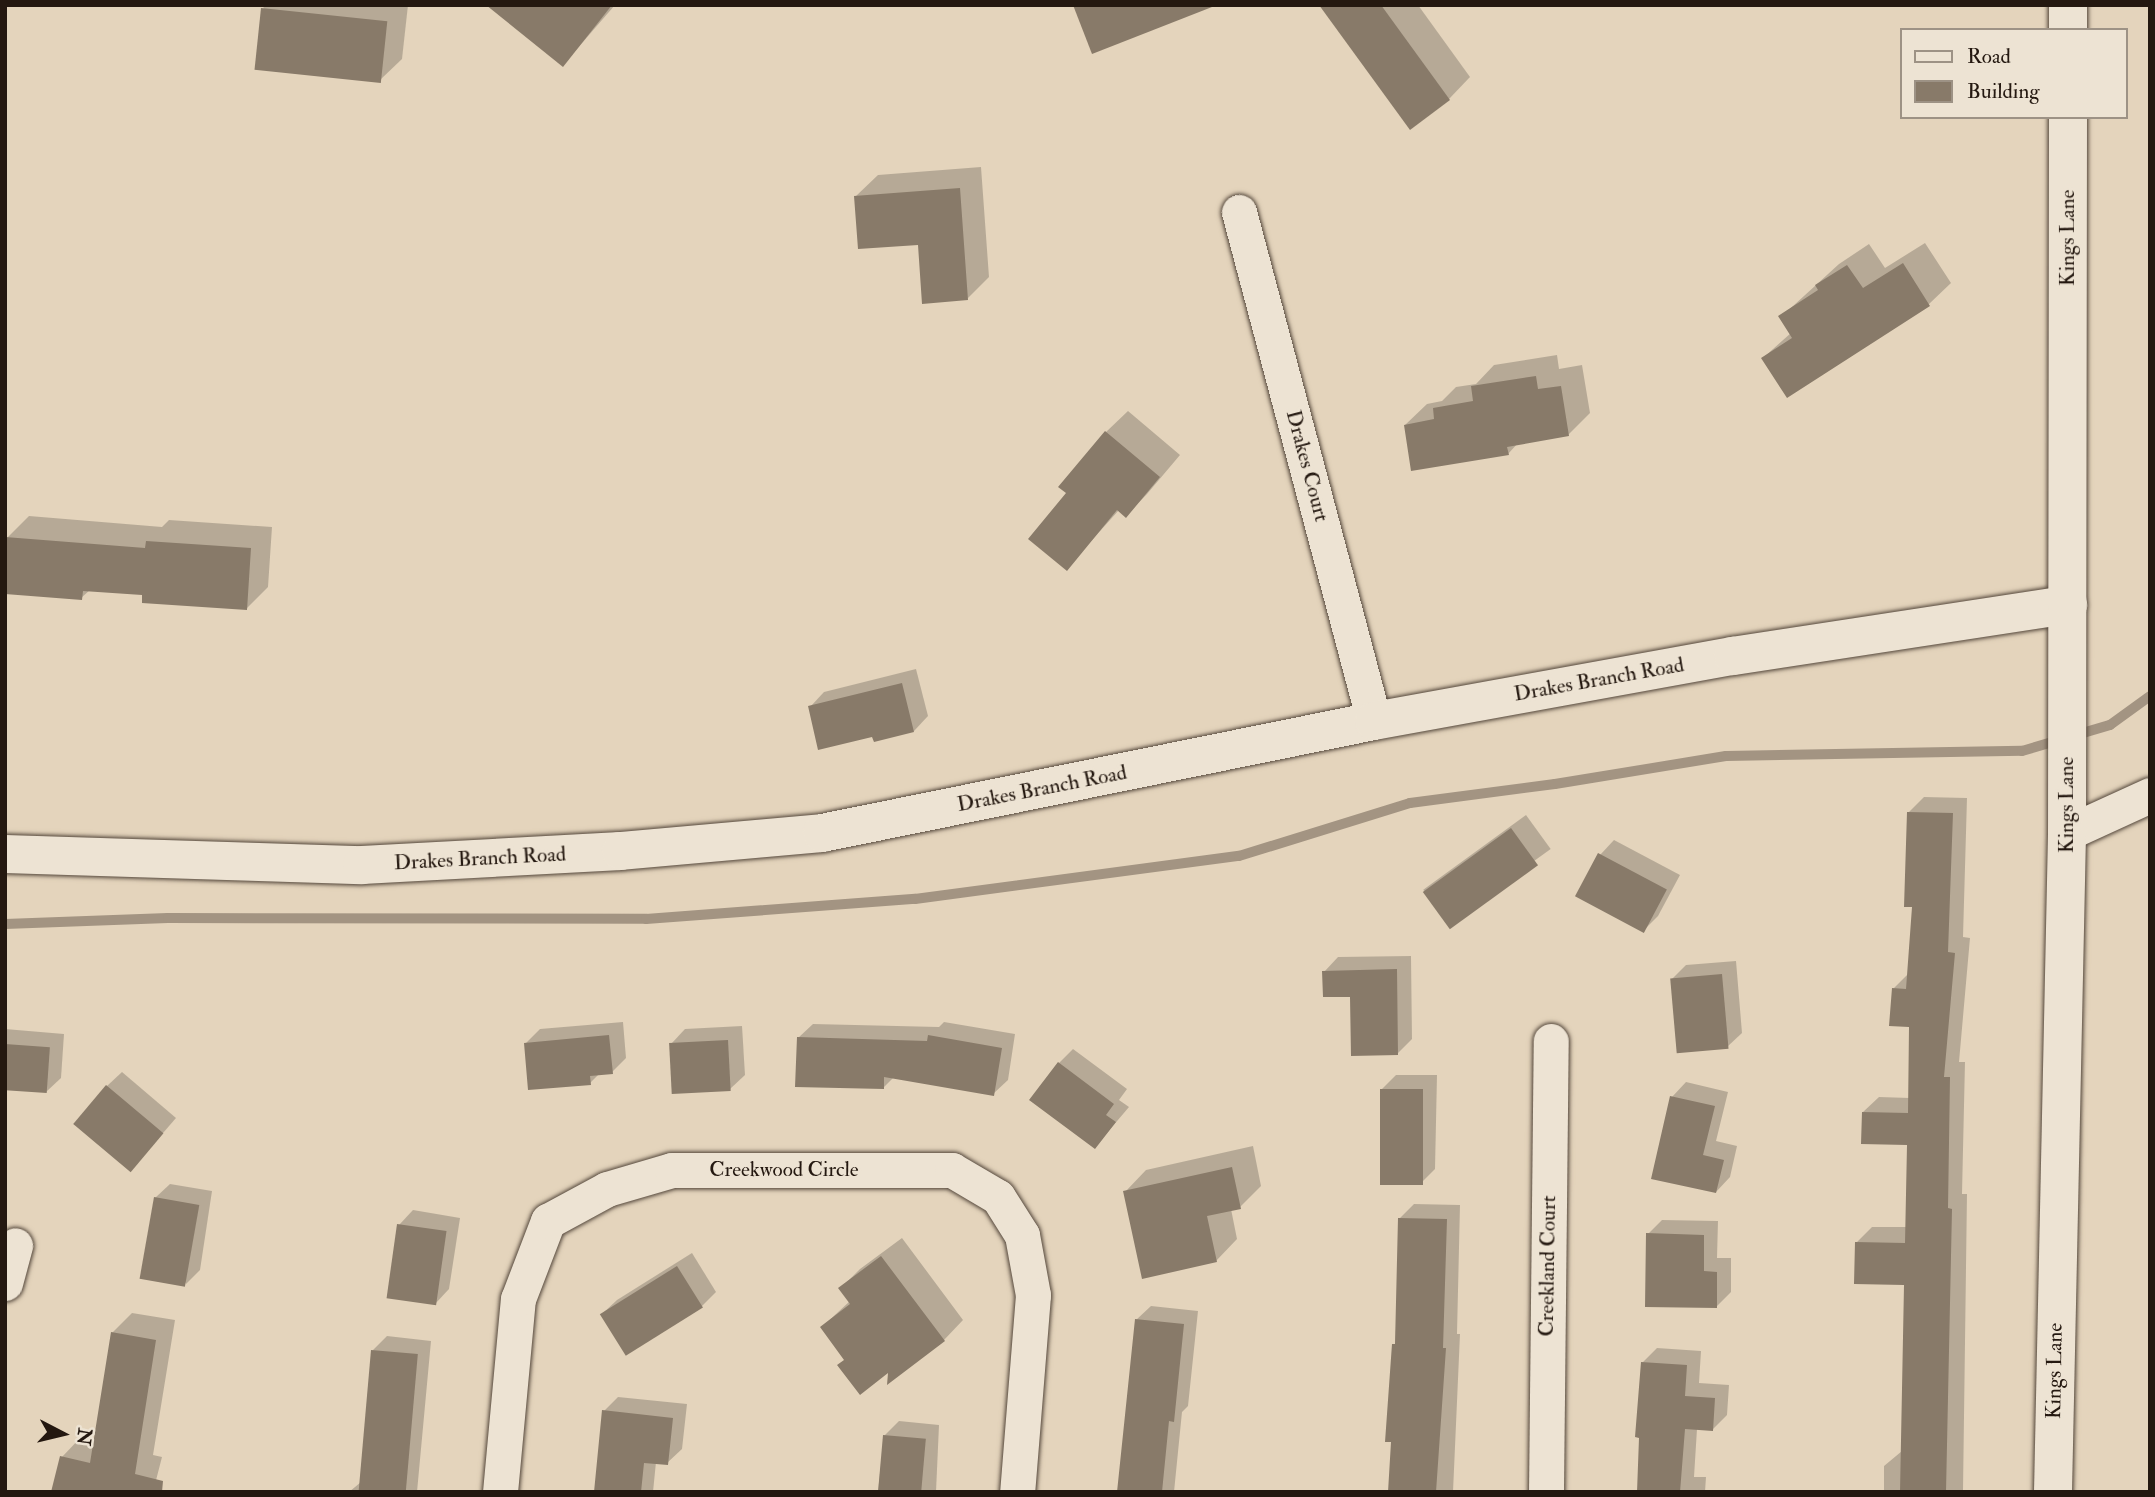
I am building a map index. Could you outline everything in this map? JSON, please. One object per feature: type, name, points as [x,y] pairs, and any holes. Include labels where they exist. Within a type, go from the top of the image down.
[{"type":"street","points":[[2068,5],[2068,28]]},
{"type":"street","name":"Kings Lane","points":[[2053,1492],[2067,832],[2068,119]]},
{"type":"street","name":"Drakes Court","points":[[1240,212],[1374,720]]},
{"type":"street","name":"Drakes Branch Road","points":[[5,854],[362,865],[621,851],[822,833],[1374,720],[1732,656],[2068,605]]},
{"type":"street","points":[[2067,832],[2150,794]]},
{"type":"street","name":"Creekland Court","points":[[1546,1492],[1551,1041]]},
{"type":"street","name":"Creekwood Circle","points":[[500,1492],[518,1299],[548,1220],[607,1189],[672,1170],[952,1170],[998,1197],[1022,1235],[1033,1295],[1017,1492]]},
{"type":"street","points":[[5,1283],[15,1245]]},
{"type":"building","points":[[486,5],[612,5],[563,67]]},
{"type":"building","points":[[1073,5],[1212,5],[1212,7],[1092,54]]},
{"type":"building","points":[[1319,5],[1381,5],[1450,100],[1410,130]]},
{"type":"building","points":[[261,8],[387,21],[381,83],[255,70]]},
{"type":"building","points":[[960,188],[968,300],[922,304],[918,245],[858,249],[854,196]]},
{"type":"building","points":[[1903,263],[1930,306],[1787,398],[1761,358],[1792,338],[1778,316],[1818,290],[1815,285],[1847,265],[1863,288]]},
{"type":"building","points":[[1536,376],[1538,389],[1561,386],[1569,436],[1507,447],[1509,455],[1411,471],[1404,425],[1434,419],[1433,408],[1473,401],[1471,386]]},
{"type":"building","points":[[1105,431],[1160,477],[1126,518],[1117,510],[1067,571],[1028,539],[1066,493],[1058,487]]},
{"type":"building","points":[[5,537],[145,548],[146,541],[251,548],[247,610],[142,603],[142,595],[83,591],[82,600],[5,594]]},
{"type":"building","points":[[902,683],[914,732],[874,742],[872,737],[818,750],[808,706]]},
{"type":"building","points":[[1907,812],[1953,813],[1948,952],[1955,953],[1944,1077],[1950,1077],[1948,1208],[1952,1209],[1946,1492],[1900,1492],[1904,1285],[1854,1284],[1855,1242],[1905,1243],[1907,1145],[1861,1144],[1862,1112],[1908,1113],[1909,1027],[1889,1026],[1892,988],[1906,989],[1912,907],[1904,907]]},
{"type":"building","points":[[1511,828],[1538,865],[1450,929],[1423,892]]},
{"type":"building","points":[[1598,853],[1667,890],[1644,933],[1575,896]]},
{"type":"building","points":[[1397,969],[1398,1055],[1351,1056],[1350,997],[1323,997],[1322,971]]},
{"type":"building","points":[[1722,974],[1729,1049],[1677,1053],[1670,979]]},
{"type":"building","points":[[609,1035],[613,1074],[590,1076],[591,1085],[528,1090],[524,1043]]},
{"type":"building","points":[[928,1035],[1002,1048],[994,1096],[884,1077],[884,1089],[795,1087],[797,1037],[927,1041]]},
{"type":"building","points":[[728,1040],[731,1091],[672,1094],[669,1043]]},
{"type":"building","points":[[5,1044],[50,1047],[47,1093],[5,1090]]},
{"type":"building","points":[[1058,1062],[1114,1104],[1106,1115],[1116,1122],[1095,1149],[1029,1100]]},
{"type":"building","points":[[106,1085],[163,1133],[131,1172],[73,1124]]},
{"type":"building","points":[[1380,1089],[1423,1089],[1423,1185],[1380,1185]]},
{"type":"building","points":[[1670,1096],[1715,1106],[1703,1155],[1724,1160],[1716,1193],[1651,1179]]},
{"type":"building","points":[[1232,1167],[1241,1209],[1207,1216],[1217,1262],[1142,1279],[1123,1191]]},
{"type":"building","points":[[154,1197],[199,1205],[185,1287],[140,1279]]},
{"type":"building","points":[[1398,1218],[1447,1219],[1443,1348],[1446,1348],[1436,1492],[1388,1492],[1391,1442],[1385,1442],[1392,1344],[1395,1344]]},
{"type":"building","points":[[397,1224],[447,1231],[436,1305],[387,1298]]},
{"type":"building","points":[[1646,1233],[1704,1235],[1704,1271],[1717,1272],[1717,1308],[1645,1307]]},
{"type":"building","points":[[881,1256],[945,1341],[887,1385],[888,1373],[860,1395],[837,1365],[844,1360],[820,1327],[850,1304],[838,1288]]},
{"type":"building","points":[[677,1266],[703,1308],[626,1356],[600,1314]]},
{"type":"building","points":[[1135,1319],[1184,1324],[1174,1422],[1169,1421],[1162,1492],[1117,1492]]},
{"type":"building","points":[[111,1332],[156,1340],[135,1474],[163,1481],[162,1492],[51,1492],[60,1456],[90,1463]]},
{"type":"building","points":[[371,1350],[418,1354],[406,1492],[359,1492]]},
{"type":"building","points":[[1641,1362],[1687,1365],[1685,1396],[1715,1398],[1713,1431],[1685,1429],[1680,1492],[1637,1492],[1639,1438],[1635,1437]]},
{"type":"building","points":[[602,1410],[673,1418],[668,1465],[644,1463],[641,1492],[594,1492]]},
{"type":"building","points":[[883,1435],[926,1439],[921,1492],[878,1492]]},
{"type":"waterway","points":[[5,924],[168,918],[646,919],[915,899],[1239,856],[1410,803],[1555,784],[1726,756],[2022,751],[2110,725],[2150,696]]}]
